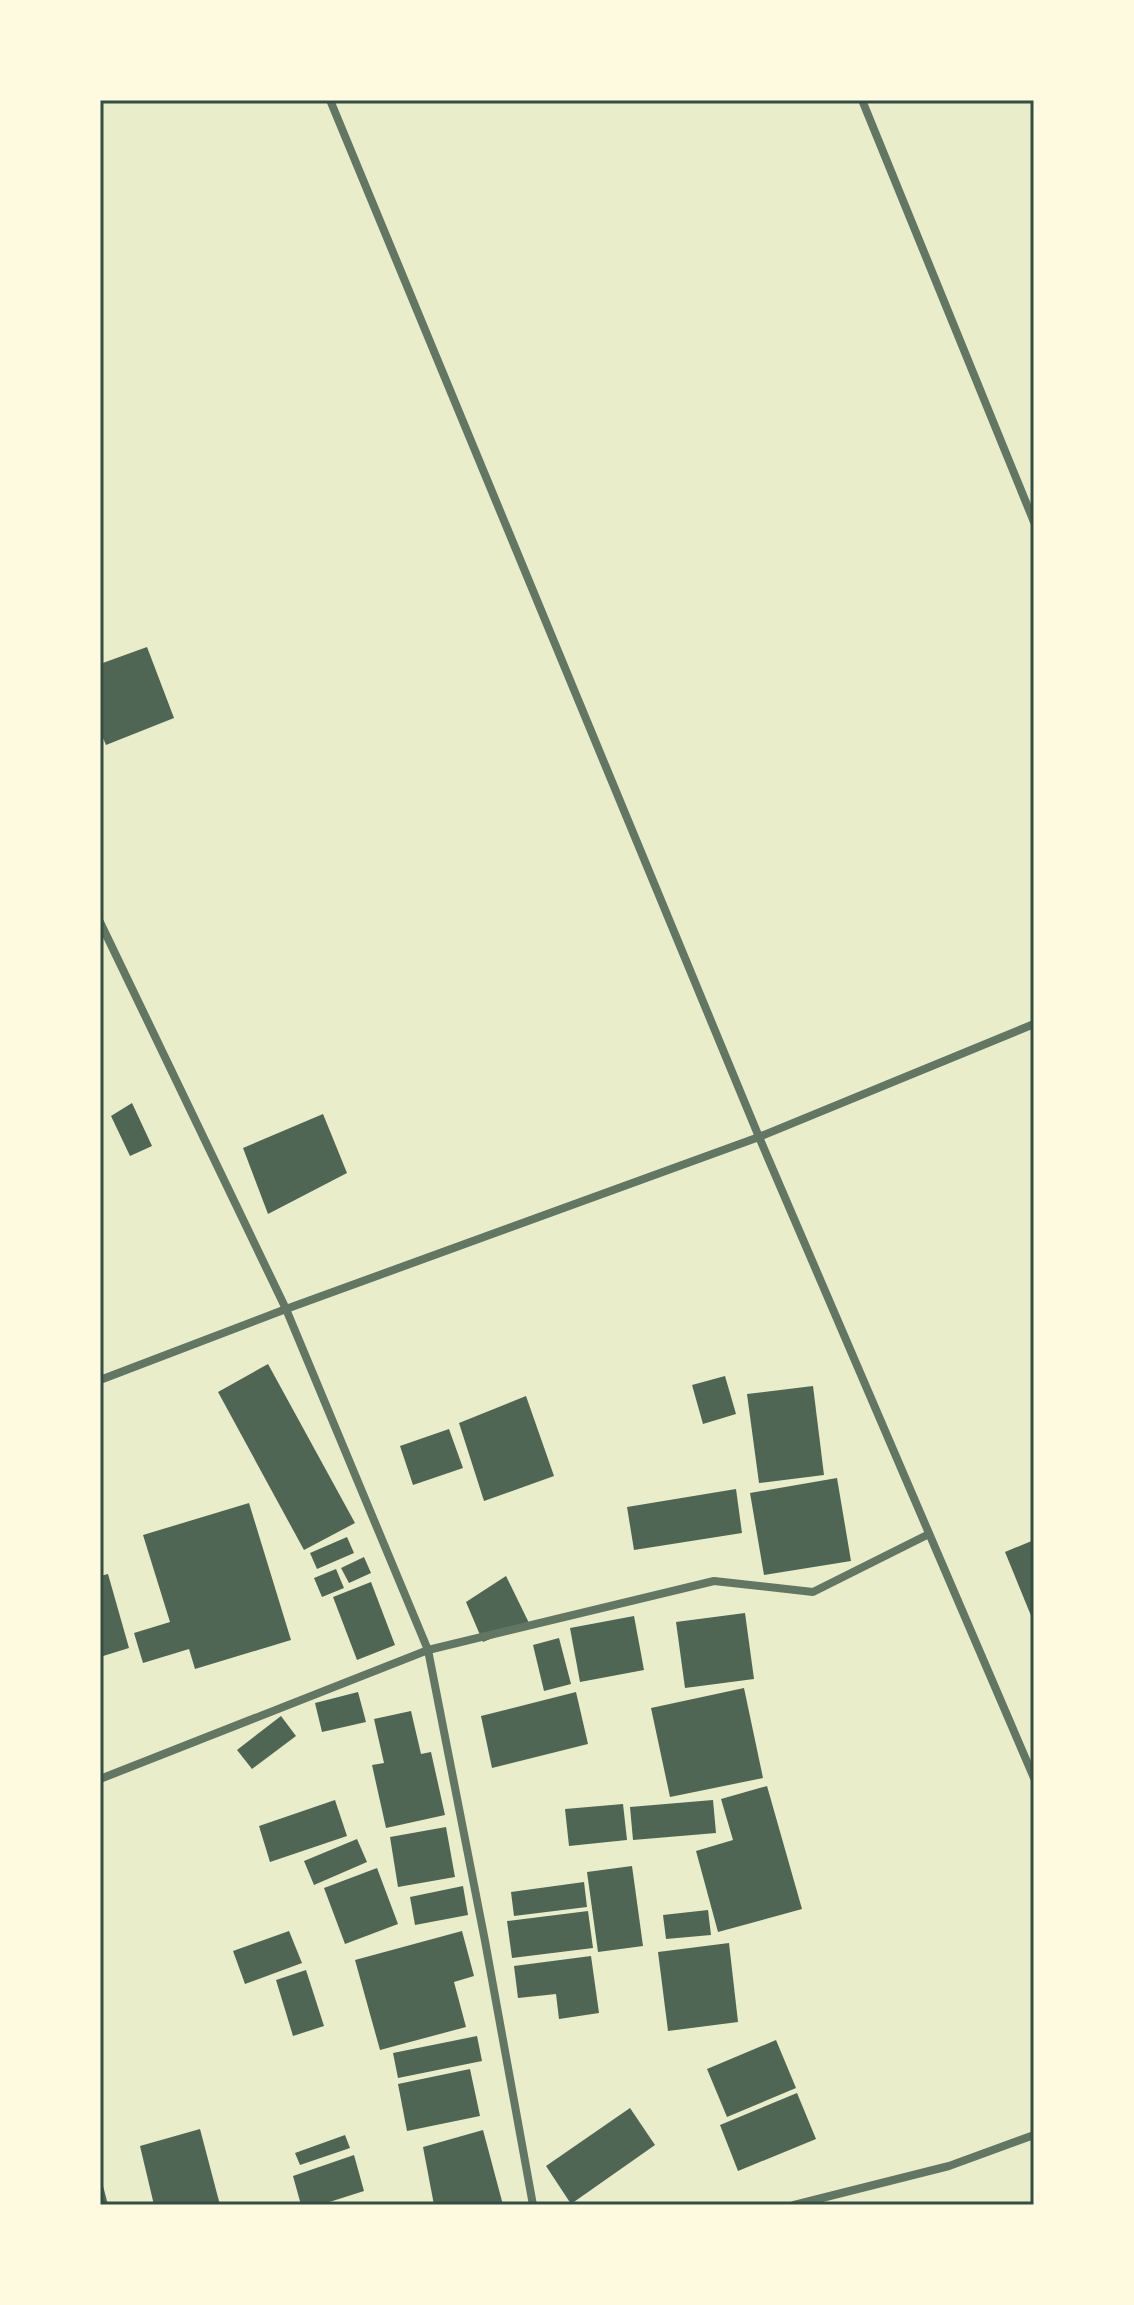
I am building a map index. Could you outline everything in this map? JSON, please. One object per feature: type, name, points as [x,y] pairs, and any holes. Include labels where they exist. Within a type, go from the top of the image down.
[{"type":"street","points":[[330,100],[759,1137],[1034,1778]]},
{"type":"street","points":[[862,100],[1034,522]]},
{"type":"street","points":[[100,922],[286,1309],[428,1650],[533,2205]]},
{"type":"street","points":[[100,1380],[759,1137],[1034,1024]]},
{"type":"street","points":[[100,1779],[428,1650],[714,1581],[813,1592],[929,1534]]},
{"type":"street","points":[[794,2205],[949,2166],[1034,2135]]},
{"type":"building","points":[[147,647],[174,718],[106,745],[100,731],[100,664]]},
{"type":"building","points":[[132,1103],[152,1146],[130,1156],[111,1116]]},
{"type":"building","points":[[323,1114],[347,1173],[268,1214],[243,1148]]},
{"type":"building","points":[[268,1364],[355,1523],[304,1550],[218,1392]]},
{"type":"building","points":[[725,1376],[736,1414],[703,1424],[692,1385]]},
{"type":"building","points":[[813,1386],[824,1475],[759,1483],[747,1394]]},
{"type":"building","points":[[526,1396],[554,1476],[484,1501],[459,1423]]},
{"type":"building","points":[[449,1429],[463,1468],[413,1485],[400,1446]]},
{"type":"building","points":[[837,1478],[851,1561],[764,1575],[750,1493]]},
{"type":"building","points":[[736,1489],[742,1533],[634,1550],[627,1507]]},
{"type":"building","points":[[249,1503],[291,1640],[195,1669],[189,1649],[143,1663],[134,1633],[170,1622],[143,1535]]},
{"type":"building","points":[[347,1537],[354,1553],[317,1569],[310,1553]]},
{"type":"building","points":[[1034,1540],[1034,1623],[1005,1552]]},
{"type":"building","points":[[364,1557],[371,1573],[349,1583],[341,1568]]},
{"type":"building","points":[[336,1569],[344,1588],[322,1597],[314,1578]]},
{"type":"building","points":[[108,1574],[129,1648],[100,1657],[100,1576]]},
{"type":"building","points":[[506,1576],[529,1623],[483,1642],[466,1602]]},
{"type":"building","points":[[371,1582],[395,1645],[357,1660],[333,1597]]},
{"type":"building","points":[[745,1613],[754,1679],[685,1688],[676,1622]]},
{"type":"building","points":[[634,1616],[644,1670],[580,1682],[570,1628]]},
{"type":"building","points":[[559,1638],[571,1684],[544,1691],[533,1645]]},
{"type":"building","points":[[744,1688],[763,1778],[670,1797],[651,1708]]},
{"type":"building","points":[[358,1692],[366,1722],[322,1732],[315,1703]]},
{"type":"building","points":[[576,1692],[588,1744],[492,1768],[481,1716]]},
{"type":"building","points":[[411,1711],[421,1754],[431,1752],[445,1815],[386,1828],[372,1765],[384,1763],[374,1719]]},
{"type":"building","points":[[281,1716],[296,1736],[252,1769],[237,1750]]},
{"type":"building","points":[[767,1786],[802,1909],[718,1932],[696,1851],[733,1840],[721,1799]]},
{"type":"building","points":[[335,1800],[347,1836],[270,1862],[259,1826]]},
{"type":"building","points":[[713,1800],[716,1833],[633,1840],[630,1807]]},
{"type":"building","points":[[623,1804],[627,1840],[569,1846],[565,1809]]},
{"type":"building","points":[[446,1827],[455,1877],[398,1887],[390,1837]]},
{"type":"building","points":[[357,1839],[367,1862],[314,1885],[304,1861]]},
{"type":"building","points":[[632,1866],[643,1946],[598,1952],[587,1872]]},
{"type":"building","points":[[377,1868],[398,1924],[345,1944],[324,1888]]},
{"type":"building","points":[[584,1882],[587,1907],[514,1916],[511,1892]]},
{"type":"building","points":[[463,1886],[468,1915],[415,1925],[410,1897]]},
{"type":"building","points":[[708,1910],[711,1935],[666,1939],[663,1915]]},
{"type":"building","points":[[588,1911],[593,1948],[512,1958],[507,1921]]},
{"type":"building","points":[[289,1931],[302,1963],[245,1984],[233,1951]]},
{"type":"building","points":[[462,1931],[474,1976],[454,1982],[466,2027],[380,2050],[355,1960]]},
{"type":"building","points":[[729,1943],[738,2022],[668,2031],[658,1952]]},
{"type":"building","points":[[591,1956],[599,2013],[559,2019],[556,1994],[518,1998],[514,1966]]},
{"type":"building","points":[[306,1970],[324,2026],[293,2036],[276,1980]]},
{"type":"building","points":[[477,2036],[482,2061],[398,2078],[393,2053]]},
{"type":"building","points":[[776,2040],[796,2088],[727,2117],[707,2069]]},
{"type":"building","points":[[470,2069],[480,2116],[407,2131],[398,2084]]},
{"type":"building","points":[[797,2093],[816,2139],[738,2171],[720,2125]]},
{"type":"building","points":[[630,2108],[655,2145],[571,2204],[546,2166]]},
{"type":"building","points":[[200,2129],[220,2205],[154,2205],[140,2146]]},
{"type":"building","points":[[483,2130],[503,2205],[434,2205],[423,2147]]},
{"type":"building","points":[[345,2135],[350,2148],[300,2165],[295,2153]]},
{"type":"building","points":[[354,2155],[364,2191],[320,2205],[301,2205],[293,2176]]},
{"type":"building","points":[[101,2178],[108,2205],[100,2205]]}]
